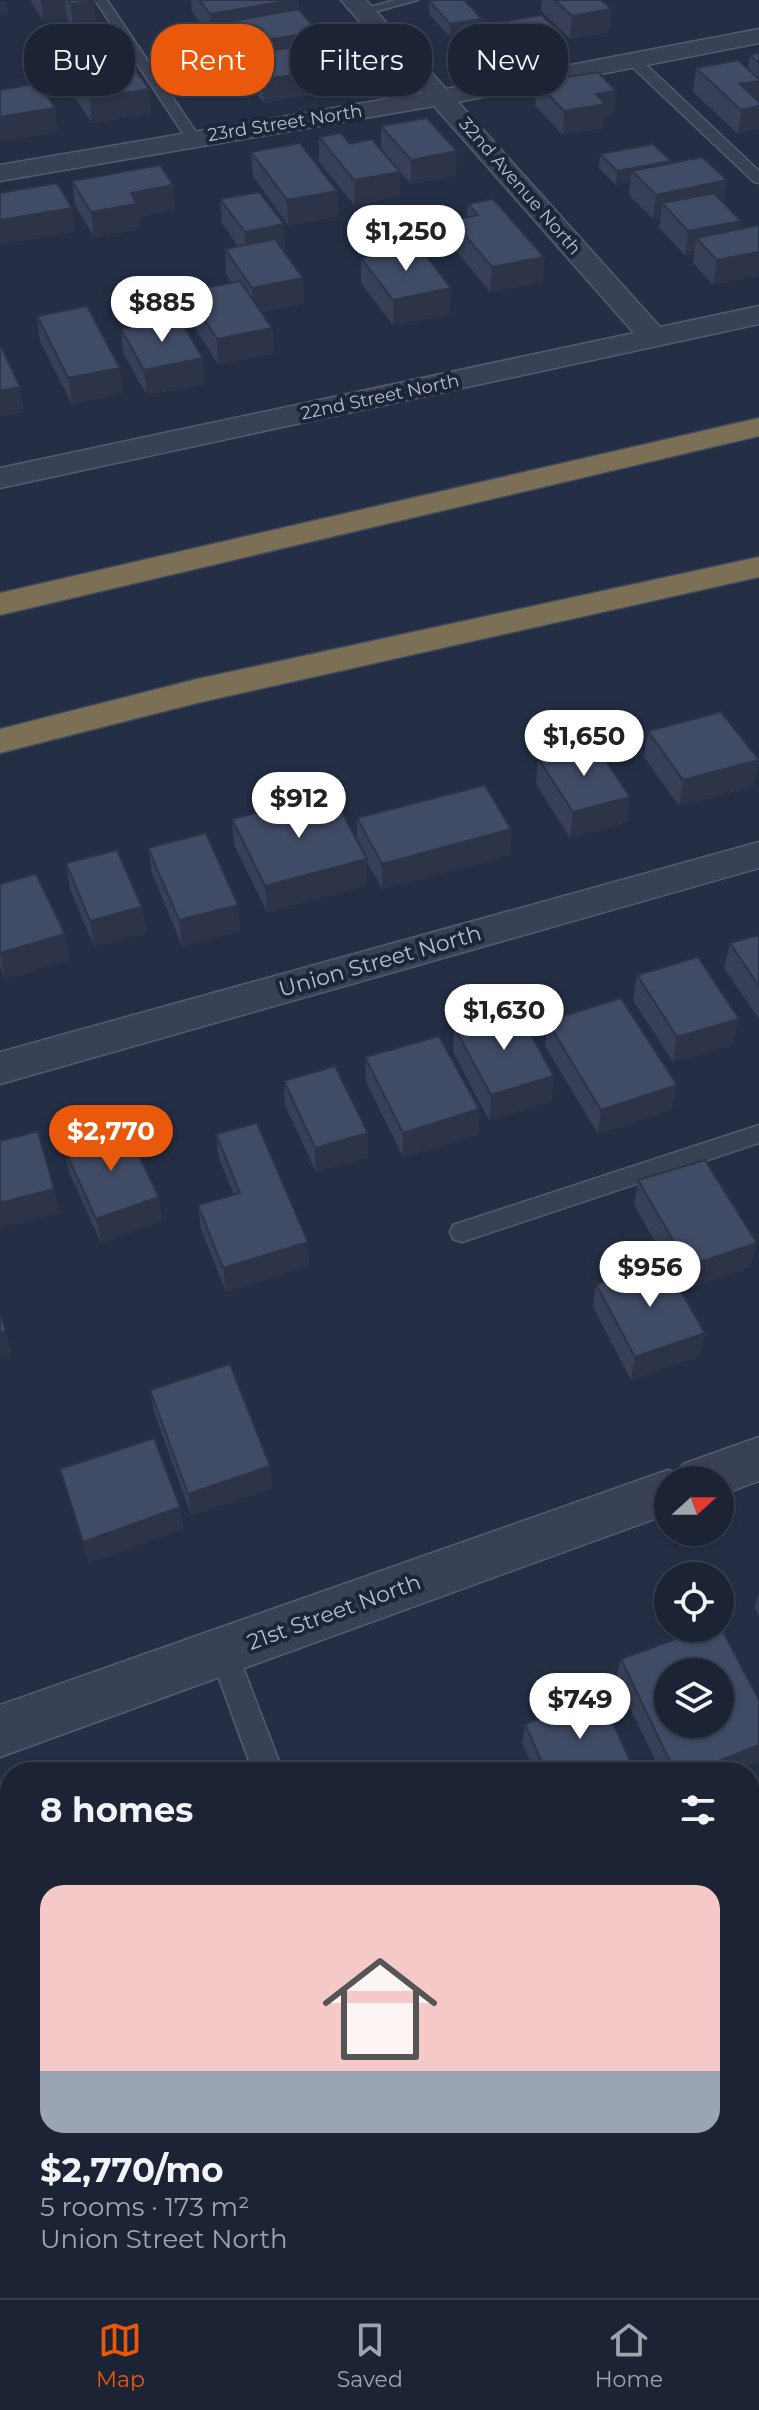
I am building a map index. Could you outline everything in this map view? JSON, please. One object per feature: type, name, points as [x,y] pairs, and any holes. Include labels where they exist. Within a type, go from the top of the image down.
[{"type":"highway","points":[[0,604],[759,427]]},
{"type":"highway","points":[[0,741],[197,691],[759,567]]},
{"type":"street","name":"32nd Avenue North","points":[[358,5],[443,97],[654,338]]},
{"type":"street","name":"23rd Street North","points":[[0,173],[443,97],[759,36]]},
{"type":"street","name":"22nd Street North","points":[[0,478],[759,315]]},
{"type":"street","name":"Union Street North","points":[[0,1068],[759,855]]},
{"type":"street","points":[[734,1468],[759,1459]]},
{"type":"street","name":"21st Street North","points":[[0,1731],[654,1497]]},
{"type":"lane","points":[[101,0],[193,138]]},
{"type":"lane","points":[[358,5],[412,0]]},
{"type":"lane","points":[[632,59],[753,166],[759,179]]},
{"type":"lane","points":[[462,1232],[759,1134]]},
{"type":"lane","points":[[223,1651],[264,1762]]},
{"type":"building","points":[[68,0],[93,0],[94,1],[71,4]]},
{"type":"building","points":[[199,0],[292,0],[210,14]]},
{"type":"building","points":[[464,0],[482,19],[450,24],[429,1]]},
{"type":"building","points":[[555,0],[601,0],[611,9],[572,16]]},
{"type":"building","points":[[298,9],[312,24],[290,24],[290,36],[274,39],[274,24],[236,24],[233,21]]},
{"type":"building","points":[[541,15],[551,24],[503,24],[501,22]]},
{"type":"building","points":[[290,48],[290,75],[274,78],[274,50]]},
{"type":"building","points":[[759,53],[759,63],[750,55]]},
{"type":"building","points":[[738,60],[759,79],[740,84],[759,102],[759,106],[741,110],[696,68]]},
{"type":"building","points":[[135,69],[149,89],[135,91]]},
{"type":"building","points":[[598,72],[616,91],[596,94],[605,104],[564,111],[550,96],[568,96],[568,77]]},
{"type":"building","points":[[24,86],[24,96],[47,96],[55,108],[0,117],[0,90]]},
{"type":"building","points":[[427,118],[457,151],[411,160],[381,126]]},
{"type":"building","points":[[341,133],[350,144],[372,139],[400,172],[354,180],[319,137]]},
{"type":"building","points":[[300,143],[337,191],[287,200],[251,152]]},
{"type":"building","points":[[653,144],[671,161],[617,171],[600,154]]},
{"type":"building","points":[[702,157],[727,180],[656,195],[632,171]]},
{"type":"building","points":[[160,165],[173,185],[131,193],[137,204],[91,212],[72,181]]},
{"type":"building","points":[[57,183],[72,208],[0,220],[0,193]]},
{"type":"building","points":[[259,192],[284,224],[245,232],[220,199]]},
{"type":"building","points":[[714,193],[741,221],[688,231],[662,203]]},
{"type":"building","points":[[493,199],[544,257],[492,267],[452,220],[478,215],[468,204]]},
{"type":"building","points":[[759,225],[759,252],[717,260],[696,238]]},
{"type":"building","points":[[275,239],[303,278],[252,288],[225,249]]},
{"type":"building","points":[[419,247],[451,288],[393,300],[361,258]]},
{"type":"building","points":[[240,281],[272,328],[217,339],[186,292]]},
{"type":"building","points":[[87,306],[120,368],[68,378],[37,316]]},
{"type":"building","points":[[179,318],[203,358],[144,370],[121,329]]},
{"type":"building","points":[[0,344],[20,387],[0,391]]},
{"type":"building","points":[[721,712],[759,760],[683,780],[648,731]]},
{"type":"building","points":[[595,744],[630,797],[573,812],[538,758]]},
{"type":"building","points":[[485,785],[511,829],[382,864],[357,818]]},
{"type":"building","points":[[332,794],[367,859],[265,886],[232,819]]},
{"type":"building","points":[[206,833],[238,905],[179,920],[148,848]]},
{"type":"building","points":[[117,850],[142,907],[90,921],[66,863]]},
{"type":"building","points":[[36,874],[65,934],[0,953],[0,884]]},
{"type":"building","points":[[759,935],[759,986],[730,943]]},
{"type":"building","points":[[698,957],[739,1019],[677,1037],[637,975]]},
{"type":"building","points":[[621,998],[677,1085],[601,1110],[547,1021]]},
{"type":"building","points":[[517,1010],[554,1076],[491,1095],[454,1027]]},
{"type":"building","points":[[439,1036],[479,1109],[403,1133],[365,1057]]},
{"type":"building","points":[[335,1066],[368,1133],[315,1148],[284,1081]]},
{"type":"building","points":[[257,1123],[308,1242],[223,1268],[198,1205],[240,1193],[216,1134]]},
{"type":"building","points":[[125,1127],[159,1197],[96,1219],[64,1148]]},
{"type":"building","points":[[38,1131],[54,1189],[0,1203],[0,1141]]},
{"type":"building","points":[[705,1160],[757,1243],[688,1266],[638,1180]]},
{"type":"building","points":[[664,1262],[705,1333],[635,1357],[596,1284]]},
{"type":"building","points":[[0,1313],[6,1331],[0,1333]]},
{"type":"building","points":[[230,1364],[270,1466],[188,1494],[150,1390]]},
{"type":"building","points":[[154,1438],[180,1507],[83,1542],[60,1469]]},
{"type":"building","points":[[668,1642],[728,1642],[759,1700],[759,1745],[716,1762],[670,1762],[659,1738],[734,1738],[734,1658],[654,1658],[654,1728],[621,1659]]},
{"type":"building","points":[[601,1696],[631,1762],[542,1762],[525,1724]]}]
